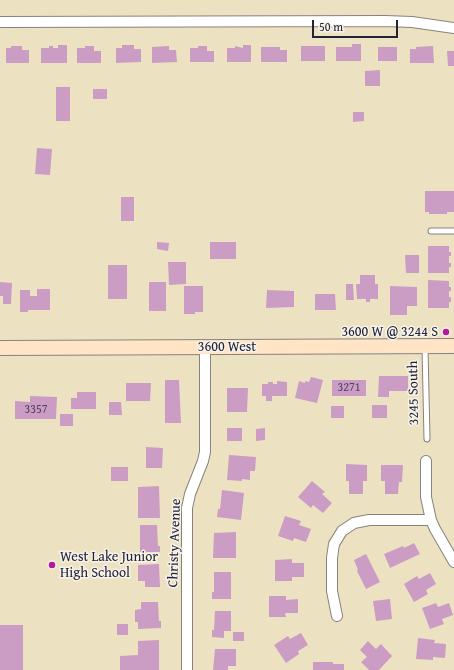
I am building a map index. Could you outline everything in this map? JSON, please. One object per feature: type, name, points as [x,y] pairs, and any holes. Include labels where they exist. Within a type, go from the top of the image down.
[{"type":"street","points":[[0,22],[385,21],[424,23],[454,28]]},
{"type":"street","name":"3600 West","points":[[0,348],[454,346]]},
{"type":"street","name":"Christy Avenue","points":[[187,670],[187,508],[190,494],[204,461],[205,347]]},
{"type":"street","points":[[426,461],[426,497],[431,520],[454,562]]},
{"type":"street","points":[[337,616],[332,591],[332,558],[334,544],[342,531],[354,523],[369,520],[431,520]]},
{"type":"lane","points":[[431,231],[454,231]]},
{"type":"lane","name":"3245 South","points":[[425,346],[427,439]]},
{"type":"building","points":[[352,44],[361,44],[361,61],[336,61],[336,47],[352,47]]},
{"type":"building","points":[[58,45],[67,45],[67,63],[41,63],[41,48],[49,48],[49,46],[53,46],[53,48],[58,48]]},
{"type":"building","points":[[122,45],[134,45],[134,49],[141,49],[141,62],[116,63],[116,48],[122,48]]},
{"type":"building","points":[[243,45],[251,45],[251,62],[227,62],[227,48],[235,48],[235,46],[243,48]]},
{"type":"building","points":[[11,46],[22,46],[22,50],[29,50],[29,63],[6,63],[6,48],[11,48]]},
{"type":"building","points":[[85,46],[94,46],[94,51],[101,51],[101,63],[77,63],[77,48],[85,48]]},
{"type":"building","points":[[169,46],[169,50],[176,50],[177,62],[152,63],[152,47]]},
{"type":"building","points":[[198,46],[207,46],[207,51],[214,51],[214,62],[190,62],[190,48],[198,48]]},
{"type":"building","points":[[301,46],[325,46],[325,61],[301,61]]},
{"type":"building","points":[[433,46],[434,63],[410,63],[410,49],[416,49],[416,47]]},
{"type":"building","points":[[261,47],[280,47],[280,50],[287,50],[287,62],[261,62]]},
{"type":"building","points":[[378,47],[397,47],[397,61],[378,61]]},
{"type":"building","points":[[447,51],[454,51],[454,66],[448,66]]},
{"type":"building","points":[[380,70],[380,86],[365,86],[365,71]]},
{"type":"building","points":[[56,87],[70,87],[70,121],[56,121]]},
{"type":"building","points":[[93,89],[107,89],[107,99],[93,99]]},
{"type":"building","points":[[353,112],[364,112],[364,121],[353,122]]},
{"type":"building","points":[[37,148],[52,149],[50,175],[35,174]]},
{"type":"building","points":[[425,191],[454,191],[454,212],[447,212],[447,214],[429,214],[429,212],[425,212]]},
{"type":"building","points":[[121,197],[134,197],[134,221],[121,221]]},
{"type":"building","points":[[157,242],[169,243],[168,251],[157,249]]},
{"type":"building","points":[[210,242],[236,242],[236,259],[210,259]]},
{"type":"building","points":[[428,246],[449,246],[451,256],[449,256],[449,263],[451,263],[451,267],[449,267],[449,273],[428,273]]},
{"type":"building","points":[[405,255],[419,255],[419,273],[406,273]]},
{"type":"building","points":[[168,262],[186,262],[186,284],[169,285]]},
{"type":"building","points":[[108,265],[127,265],[127,299],[108,299]]},
{"type":"building","points":[[360,275],[375,275],[375,284],[378,284],[378,299],[370,299],[370,302],[366,302],[366,299],[357,299],[356,284],[360,284]]},
{"type":"building","points":[[428,280],[449,281],[451,291],[449,291],[449,297],[451,297],[451,302],[449,302],[449,308],[428,308]]},
{"type":"building","points":[[0,282],[12,283],[11,304],[3,304],[3,296],[0,296]]},
{"type":"building","points":[[149,282],[166,282],[166,311],[149,311]]},
{"type":"building","points":[[346,284],[353,284],[354,300],[346,300]]},
{"type":"building","points":[[184,286],[203,286],[203,312],[184,314]]},
{"type":"building","points":[[390,286],[417,287],[417,306],[407,306],[407,315],[390,315]]},
{"type":"building","points":[[37,289],[50,289],[50,310],[28,310],[28,312],[20,312],[20,290],[30,290],[30,296],[37,296]]},
{"type":"building","points":[[267,290],[294,291],[294,307],[266,308]]},
{"type":"building","points":[[315,294],[335,294],[336,310],[315,310]]},
{"type":"building","points":[[379,376],[408,376],[408,391],[389,391],[389,397],[378,397]]},
{"type":"building","points":[[311,377],[323,380],[317,403],[295,398],[299,381],[305,383],[305,381],[309,382]]},
{"type":"building","points":[[165,380],[179,380],[181,423],[165,423]]},
{"type":"building","points":[[332,380],[366,380],[366,396],[332,396]]},
{"type":"building","points":[[277,381],[287,382],[287,396],[272,396],[272,401],[266,401],[266,396],[262,396],[262,384],[273,382],[273,384],[277,384]]},
{"type":"building","points":[[126,383],[151,383],[150,401],[126,401]]},
{"type":"building","points":[[227,388],[248,388],[247,412],[227,412]]},
{"type":"building","points":[[77,392],[96,392],[96,409],[71,409],[71,398],[77,398]]},
{"type":"building","points":[[30,396],[57,397],[56,419],[15,419],[15,401],[30,402]]},
{"type":"building","points":[[109,402],[121,402],[122,415],[109,415]]},
{"type":"building","points":[[372,405],[387,405],[387,418],[372,418]]},
{"type":"building","points":[[331,406],[344,406],[344,418],[331,418]]},
{"type":"building","points":[[60,414],[73,414],[73,426],[60,426]]},
{"type":"building","points":[[227,428],[242,428],[242,441],[227,441]]},
{"type":"building","points":[[265,428],[265,440],[256,441],[256,429]]},
{"type":"building","points":[[146,447],[163,448],[162,468],[146,468]]},
{"type":"building","points":[[229,455],[256,457],[255,471],[250,471],[250,480],[227,480]]},
{"type":"building","points":[[346,464],[367,465],[367,481],[363,481],[363,494],[349,494],[349,481],[346,481]]},
{"type":"building","points":[[381,465],[403,465],[402,482],[399,482],[398,494],[385,494],[385,481],[381,481]]},
{"type":"building","points":[[111,467],[128,467],[128,481],[111,481]]},
{"type":"building","points":[[312,481],[325,492],[322,494],[332,503],[323,513],[313,505],[311,508],[298,497]]},
{"type":"building","points":[[159,486],[160,518],[138,518],[138,487]]},
{"type":"building","points":[[222,490],[244,493],[241,520],[217,517],[218,509],[220,509]]},
{"type":"building","points":[[285,516],[301,521],[299,525],[311,529],[306,542],[294,538],[293,541],[278,536]]},
{"type":"building","points":[[140,525],[157,525],[158,546],[160,546],[160,552],[140,552]]},
{"type":"building","points":[[236,532],[236,558],[213,558],[214,533]]},
{"type":"building","points":[[414,543],[420,554],[390,568],[384,554],[403,546],[404,548]]},
{"type":"building","points":[[366,554],[380,582],[366,589],[357,571],[358,570],[354,560]]},
{"type":"building","points":[[292,559],[292,563],[304,563],[304,577],[292,577],[292,581],[275,581],[275,560]]},
{"type":"building","points":[[159,564],[160,587],[145,587],[145,581],[138,581],[138,565]]},
{"type":"building","points":[[214,572],[231,572],[231,599],[212,599],[212,592],[214,592]]},
{"type":"building","points":[[430,573],[436,584],[426,590],[428,594],[414,602],[404,584],[417,576],[419,579]]},
{"type":"building","points":[[269,596],[286,596],[286,600],[298,599],[298,613],[285,613],[286,617],[269,617]]},
{"type":"building","points":[[390,599],[392,619],[376,621],[373,601]]},
{"type":"building","points":[[141,602],[158,602],[161,628],[138,629],[138,622],[135,622],[135,610],[141,609]]},
{"type":"building","points":[[436,603],[438,607],[449,603],[453,615],[442,619],[444,624],[430,629],[422,608]]},
{"type":"building","points":[[215,611],[231,611],[231,631],[224,631],[224,638],[212,637]]},
{"type":"building","points":[[117,624],[128,624],[128,635],[117,635]]},
{"type":"building","points":[[0,625],[23,625],[23,670],[0,670]]},
{"type":"building","points":[[233,632],[244,632],[244,641],[233,641]]},
{"type":"building","points":[[301,633],[308,645],[298,651],[299,654],[286,663],[274,645],[288,636],[290,639]]},
{"type":"building","points":[[418,638],[435,640],[434,643],[446,644],[445,658],[433,657],[433,660],[416,659]]},
{"type":"building","points":[[159,640],[159,670],[120,670],[120,656],[138,655],[138,641]]},
{"type":"building","points":[[368,641],[376,649],[381,644],[392,656],[379,670],[369,670],[361,662],[367,657],[360,650]]},
{"type":"building","points":[[215,649],[236,649],[236,666],[228,666],[228,670],[213,670]]},
{"type":"building","points":[[313,662],[333,662],[333,664],[344,664],[344,670],[313,670]]},
{"type":"place","name":"3600 W @ 3244 S","points":[[446,332]]},
{"type":"place","name":"West Lake Junior High School","points":[[52,565]]}]
